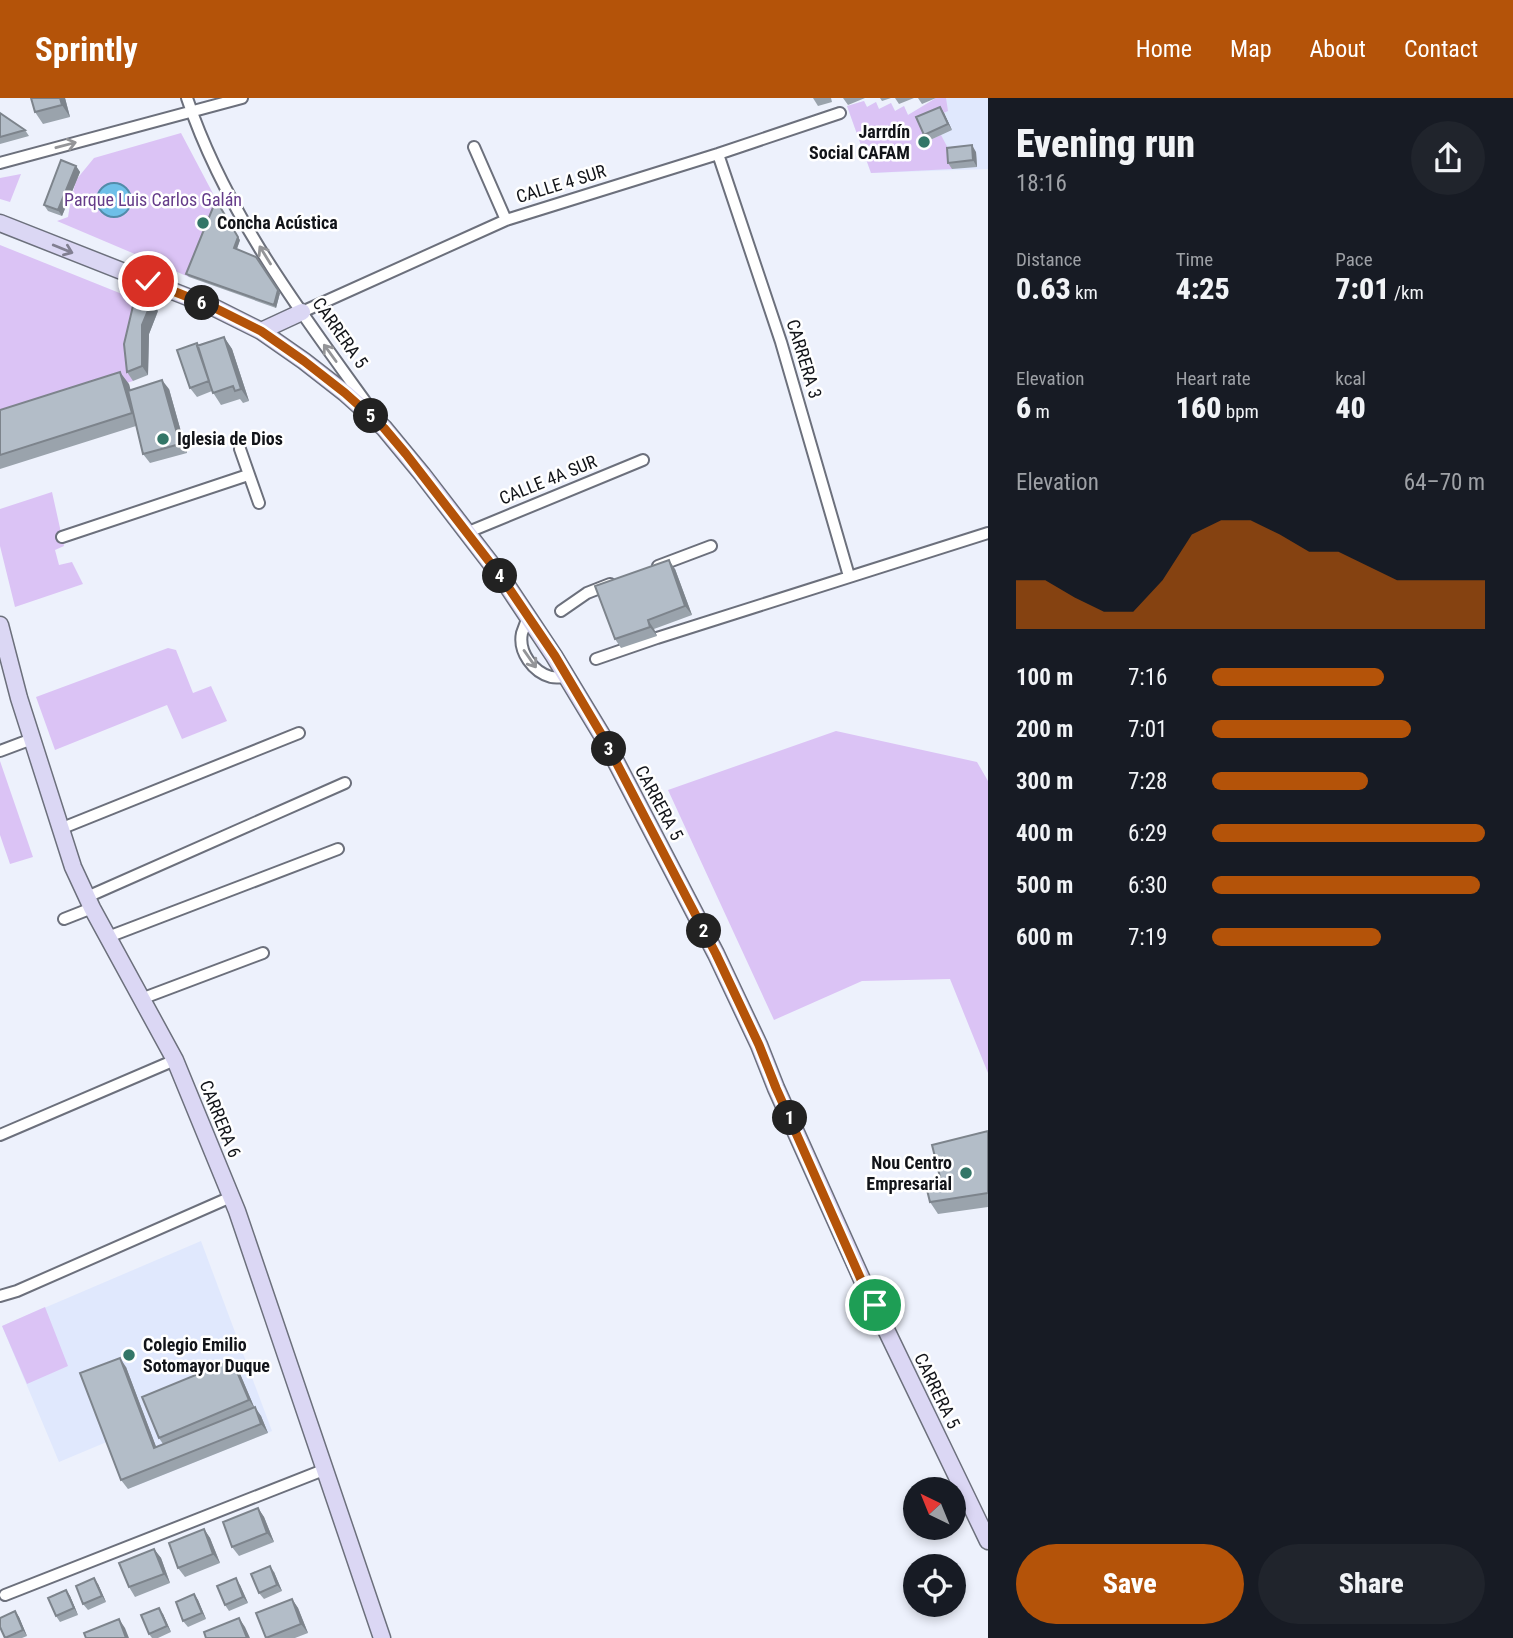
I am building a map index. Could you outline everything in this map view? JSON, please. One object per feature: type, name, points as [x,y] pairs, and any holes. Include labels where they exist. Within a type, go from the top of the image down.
[{"type":"main road","points":[[0,223],[213,307],[261,331],[345,393],[384,428]]},
{"type":"main road","points":[[261,331],[302,312]]},
{"type":"main road","name":"CARRERA 5","points":[[384,428],[502,578],[568,677],[603,737],[716,954],[759,1045],[863,1284],[988,1541]]},
{"type":"main road","name":"CARRERA 6","points":[[0,625],[19,698],[73,867],[89,903],[175,1060],[230,1197],[251,1250],[382,1638]]},
{"type":"street","name":"CARRERA 5","points":[[187,98],[229,196],[302,312],[384,428]]},
{"type":"street","points":[[0,163],[242,98]]},
{"type":"street","name":"CALLE 4 SUR","points":[[302,312],[506,220],[840,113]]},
{"type":"street","points":[[474,147],[506,220]]},
{"type":"street","name":"CARRERA 3","points":[[718,154],[781,342],[849,576]]},
{"type":"street","points":[[240,449],[259,503]]},
{"type":"street","name":"CALLE 4A SUR","points":[[467,533],[643,460]]},
{"type":"street","points":[[62,537],[248,475]]},
{"type":"street","points":[[596,659],[988,533]]},
{"type":"street","points":[[649,570],[711,547]]},
{"type":"street","points":[[561,611],[587,593],[624,579]]},
{"type":"street","points":[[528,617],[522,635],[523,650],[529,663],[547,675],[568,677]]},
{"type":"street","points":[[60,829],[299,733]]},
{"type":"street","points":[[0,751],[32,739]]},
{"type":"street","points":[[64,919],[89,903],[345,783]]},
{"type":"street","points":[[108,937],[338,849]]},
{"type":"street","points":[[141,999],[263,953]]},
{"type":"street","points":[[0,1135],[175,1060]]},
{"type":"street","points":[[0,1296],[17,1291],[230,1197]]},
{"type":"street","points":[[5,1595],[326,1469]]},
{"type":"shaded area","name":"Jarrdín Social CAFAM","points":[[937,98],[988,98],[988,169],[871,173],[847,106],[864,101],[867,107],[876,102],[879,109],[891,103],[895,111],[904,106],[908,115]]},
{"type":"shaded area","name":"Colegio Emilio Sotomayor Duque","points":[[201,1241],[272,1431],[128,1489],[109,1441],[59,1462],[2,1326]]},
{"type":"green space","name":"Jarrdín Social CAFAM","points":[[936,98],[946,98],[948,111],[921,123],[928,141],[941,135],[951,154],[952,169],[871,173],[847,106],[864,101],[867,107],[876,102],[879,109],[891,103],[895,111],[904,106],[908,115]]},
{"type":"green space","name":"Parque Luis Carlos Galán","points":[[181,133],[218,203],[189,277],[57,221],[68,217],[76,180],[94,158]]},
{"type":"green space","points":[[21,174],[10,202],[0,199],[0,178]]},
{"type":"green space","points":[[0,245],[142,302],[130,353],[133,381],[0,425]]},
{"type":"green space","points":[[52,492],[64,546],[55,550],[59,565],[72,562],[83,584],[15,607],[0,546],[0,509]]},
{"type":"green space","points":[[168,648],[176,650],[193,693],[211,686],[227,721],[182,739],[167,705],[55,750],[36,697]]},
{"type":"green space","points":[[836,731],[977,762],[988,781],[988,1073],[950,979],[862,981],[774,1020],[668,790]]},
{"type":"green space","points":[[0,761],[33,857],[10,864],[0,835]]},
{"type":"green space","points":[[45,1307],[68,1366],[27,1384],[2,1326]]},
{"type":"water","points":[[114,183],[126,188],[131,200],[126,212],[114,217],[102,212],[97,200],[102,188]]},
{"type":"building","points":[[31,98],[60,98],[62,105],[35,112]]},
{"type":"building","points":[[940,107],[948,124],[924,135],[916,117]]},
{"type":"building","points":[[0,113],[25,130],[0,137]]},
{"type":"building","points":[[972,145],[973,160],[948,163],[947,148]]},
{"type":"building","points":[[61,160],[76,166],[58,210],[44,205]]},
{"type":"building","points":[[216,200],[238,237],[234,248],[256,257],[278,290],[274,305],[186,274]]},
{"type":"building","points":[[136,293],[152,301],[142,325],[142,366],[127,372],[124,344]]},
{"type":"building","points":[[224,337],[241,389],[235,391],[233,386],[213,393],[197,346]]},
{"type":"building","points":[[197,343],[209,381],[190,388],[177,350]]},
{"type":"building","points":[[120,372],[132,413],[0,455],[0,410]]},
{"type":"building","name":"Iglesia de Dios","points":[[162,380],[180,444],[143,454],[128,391]]},
{"type":"building","points":[[669,560],[685,606],[648,620],[650,627],[615,639],[595,586]]},
{"type":"building","name":"Nou Centro Empresarial","points":[[988,1131],[988,1193],[930,1202],[925,1182],[940,1177],[932,1145]]},
{"type":"building","points":[[120,1358],[154,1448],[255,1407],[261,1424],[121,1480],[80,1373]]},
{"type":"building","points":[[232,1360],[249,1400],[159,1438],[142,1397]]},
{"type":"building","points":[[258,1508],[267,1533],[232,1547],[223,1522]]},
{"type":"building","points":[[204,1529],[213,1554],[178,1568],[169,1543]]},
{"type":"building","points":[[154,1549],[164,1574],[129,1587],[119,1563]]},
{"type":"building","points":[[270,1566],[277,1585],[259,1593],[251,1574]]},
{"type":"building","points":[[94,1578],[102,1596],[83,1604],[76,1586]]},
{"type":"building","points":[[236,1578],[243,1597],[225,1605],[217,1586]]},
{"type":"building","points":[[66,1590],[74,1608],[56,1616],[48,1598]]},
{"type":"building","points":[[194,1594],[202,1613],[183,1621],[176,1602]]},
{"type":"building","points":[[292,1599],[301,1624],[266,1638],[256,1613]]},
{"type":"building","points":[[159,1608],[167,1626],[149,1634],[141,1615]]},
{"type":"building","points":[[15,1611],[23,1630],[5,1638],[0,1627],[0,1618]]},
{"type":"building","points":[[239,1618],[247,1638],[206,1638],[204,1632]]},
{"type":"building","points":[[119,1619],[126,1638],[86,1638],[84,1633]]},
{"type":"place","name":"Jarrdín Social CAFAM","points":[[924,142]]},
{"type":"place","name":"Concha Acústica","points":[[203,223]]},
{"type":"place","name":"Iglesia de Dios","points":[[163,439]]},
{"type":"place","name":"Nou Centro Empresarial","points":[[966,1173]]},
{"type":"place","name":"Colegio Emilio Sotomayor Duque","points":[[129,1355]]},
{"type":"route","points":[[148,281],[213,307],[261,331],[345,393],[384,428],[502,578],[555,656],[603,737],[716,954],[759,1045],[863,1284],[875,1305]]}]
